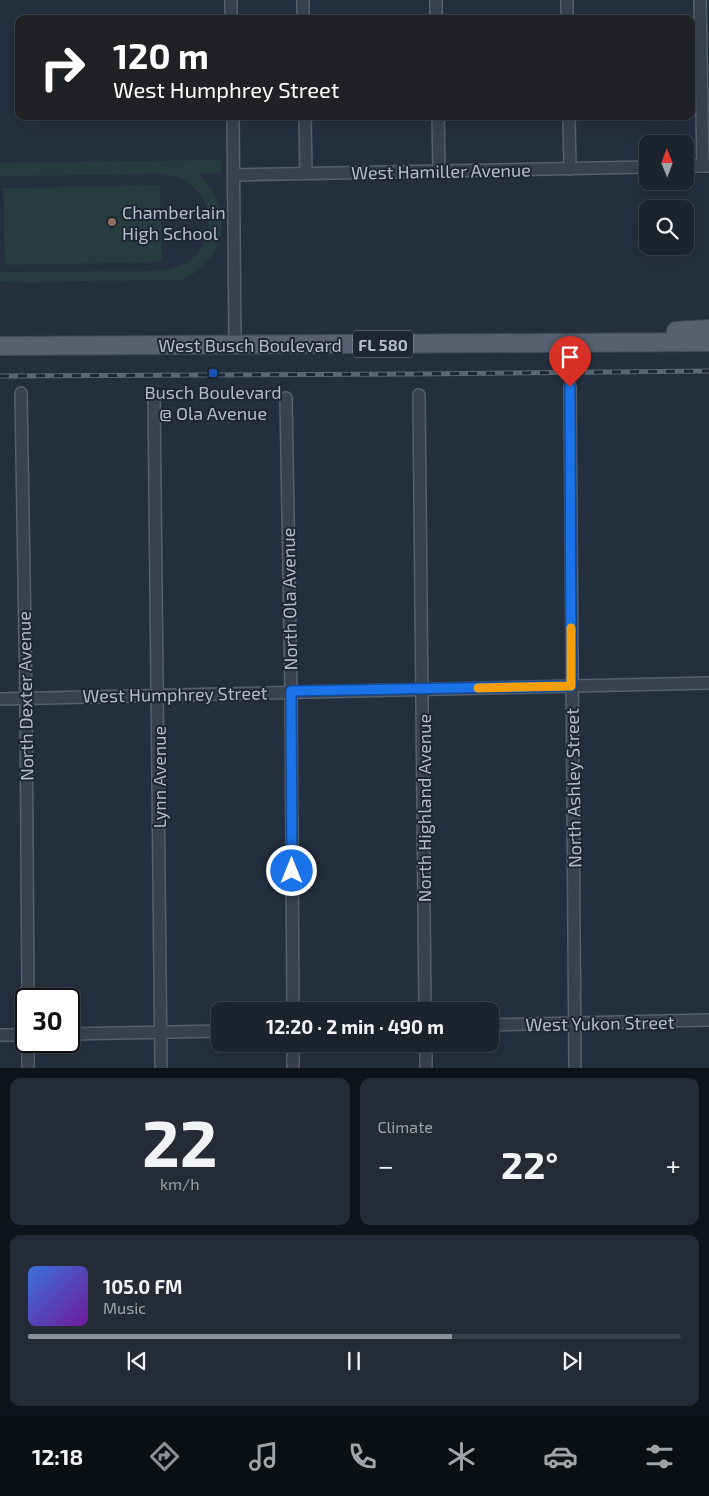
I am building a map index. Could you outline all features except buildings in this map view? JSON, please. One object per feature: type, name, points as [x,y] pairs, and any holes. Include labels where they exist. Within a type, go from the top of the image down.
[{"type":"main road","name":"West Busch Boulevard","points":[[531,343],[611,334],[709,330]]},
{"type":"main road","name":"West Busch Boulevard","points":[[0,346],[709,342]]},
{"type":"street","points":[[231,0],[232,15]]},
{"type":"street","points":[[303,0],[303,15]]},
{"type":"street","points":[[436,0],[436,15]]},
{"type":"street","points":[[567,0],[567,15]]},
{"type":"street","points":[[700,0],[706,166]]},
{"type":"street","points":[[233,120],[235,345]]},
{"type":"street","points":[[305,120],[306,173]]},
{"type":"street","points":[[438,120],[438,171]]},
{"type":"street","points":[[569,120],[570,169]]},
{"type":"street","name":"West Hamiller Avenue","points":[[234,175],[639,167]]},
{"type":"street","name":"North Ashley Street","points":[[570,387],[575,1068]]},
{"type":"street","name":"North Dexter Avenue","points":[[21,393],[28,988]]},
{"type":"street","name":"Lynn Avenue","points":[[154,395],[161,1068]]},
{"type":"street","name":"North Highland Avenue","points":[[419,395],[425,1002]]},
{"type":"street","name":"North Ola Avenue","points":[[286,398],[291,691],[293,1002]]},
{"type":"street","name":"West Humphrey Street","points":[[0,699],[291,691],[709,684]]},
{"type":"street","name":"West Yukon Street","points":[[499,1025],[709,1020]]},
{"type":"street","points":[[80,1034],[211,1031]]},
{"type":"street","points":[[0,1035],[15,1034]]},
{"type":"street","points":[[293,1052],[293,1068]]},
{"type":"street","points":[[426,1052],[426,1068]]},
{"type":"street","points":[[28,1053],[28,1068]]},
{"type":"green space","points":[[221,160],[221,173],[199,174],[210,187],[218,202],[222,217],[217,247],[209,260],[197,271],[181,280],[0,282],[0,272],[161,271],[182,265],[197,254],[206,238],[208,221],[205,204],[196,190],[181,179],[160,174],[0,176],[0,163]]},
{"type":"green space","points":[[160,185],[162,262],[5,265],[3,188]]},
{"type":"railway","points":[[0,376],[709,371]]},
{"type":"slow traffic","points":[[478,688],[571,686],[571,628]]},
{"type":"place","name":"Chamberlain High School","points":[[112,222]]},
{"type":"place","name":"Busch Boulevard @ Ola Avenue","points":[[213,373]]},
{"type":"route","points":[[292,871],[291,691],[571,686],[570,387]]}]
